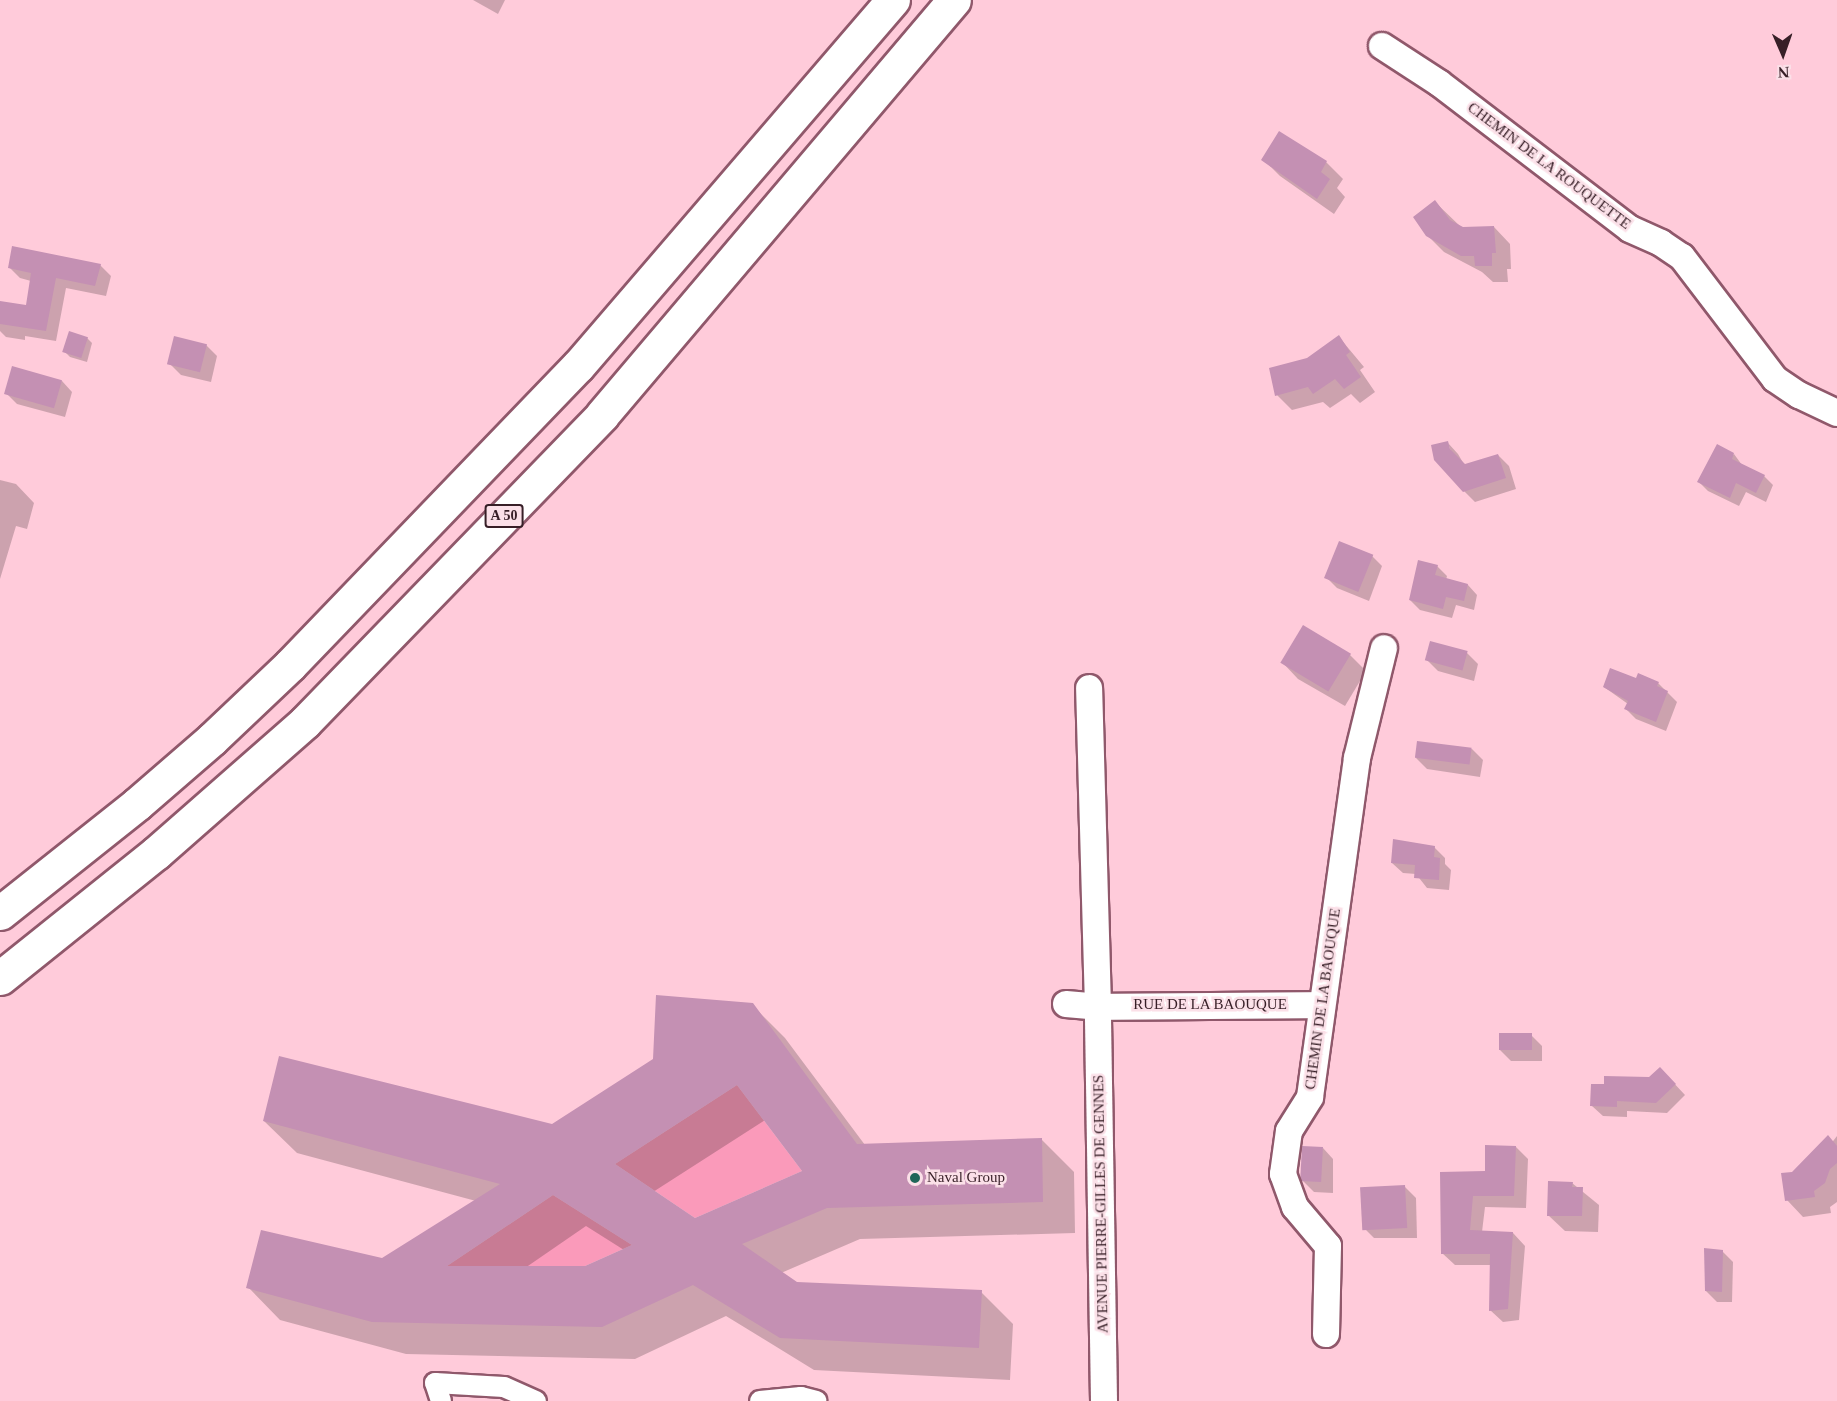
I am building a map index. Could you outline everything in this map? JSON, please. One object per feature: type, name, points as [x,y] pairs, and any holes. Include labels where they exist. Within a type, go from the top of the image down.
[{"type":"highway","points":[[0,914],[137,804],[212,739],[290,665],[578,366],[893,0]]},
{"type":"highway","name":"A 50","points":[[0,978],[156,852],[305,722],[602,415],[954,0]]},
{"type":"street","name":"CHEMIN DE LA ROUQUETTE","points":[[1382,46],[1439,83],[1630,229],[1662,243],[1682,257],[1775,379],[1799,395],[1837,412]]},
{"type":"street","name":"CHEMIN DE LA BAOUQUE","points":[[1326,1334],[1328,1246],[1295,1207],[1283,1173],[1288,1131],[1310,1097],[1357,758],[1384,648]]},
{"type":"street","name":"AVENUE PIERRE-GILLES DE GENNES","points":[[1089,688],[1098,1007],[1104,1401]]},
{"type":"street","points":[[1066,1004],[1098,1007]]},
{"type":"street","name":"RUE DE LA BAOUQUE","points":[[1098,1007],[1322,1005]]},
{"type":"street","points":[[441,1401],[435,1383],[504,1388],[536,1401]]},
{"type":"street","points":[[760,1401],[801,1397],[817,1401]]},
{"type":"shaded area","points":[[737,1085],[802,1171],[695,1218],[615,1164]]},
{"type":"shaded area","points":[[553,1195],[632,1245],[585,1266],[447,1266]]},
{"type":"building","points":[[1279,131],[1327,161],[1321,172],[1330,179],[1317,199],[1261,160]]},
{"type":"building","points":[[1435,200],[1450,220],[1463,227],[1494,226],[1496,253],[1492,253],[1492,266],[1475,266],[1474,256],[1461,256],[1426,236],[1413,217]]},
{"type":"building","points":[[12,246],[101,264],[95,286],[56,278],[46,331],[0,324],[0,301],[26,305],[31,273],[8,268]]},
{"type":"building","points":[[69,331],[88,337],[81,358],[62,352]]},
{"type":"building","points":[[1339,335],[1350,352],[1346,355],[1361,377],[1344,389],[1335,379],[1313,394],[1308,387],[1275,396],[1269,368],[1307,358]]},
{"type":"building","points":[[174,336],[207,344],[200,372],[167,364]]},
{"type":"building","points":[[12,366],[62,380],[54,408],[4,394]]},
{"type":"building","points":[[1448,441],[1450,449],[1465,464],[1498,454],[1506,478],[1463,492],[1434,460],[1431,445]]},
{"type":"building","points":[[1717,444],[1734,453],[1732,459],[1765,475],[1756,493],[1736,483],[1730,498],[1697,482]]},
{"type":"building","points":[[1339,541],[1373,555],[1358,592],[1324,578]]},
{"type":"building","points":[[1418,560],[1438,565],[1435,575],[1468,584],[1464,601],[1446,597],[1443,609],[1409,600]]},
{"type":"building","points":[[1303,625],[1351,654],[1328,692],[1280,663]]},
{"type":"building","points":[[1430,641],[1468,651],[1462,670],[1425,660]]},
{"type":"building","points":[[1610,668],[1636,678],[1638,673],[1659,682],[1657,686],[1668,691],[1656,722],[1624,709],[1628,701],[1603,687]]},
{"type":"building","points":[[1417,741],[1472,748],[1470,765],[1415,758]]},
{"type":"building","points":[[1393,839],[1435,846],[1434,857],[1440,858],[1439,880],[1414,878],[1415,865],[1391,863]]},
{"type":"building","name":"Naval Group","points":[[656,995],[753,1003],[857,1144],[1042,1138],[1043,1202],[827,1208],[742,1244],[797,1282],[982,1290],[979,1348],[780,1338],[693,1285],[602,1327],[372,1322],[246,1288],[261,1230],[382,1258],[500,1184],[263,1121],[279,1056],[552,1124],[653,1059]],"holes":[[[737,1085],[802,1171],[695,1218],[615,1164]],[[553,1195],[632,1245],[585,1266],[447,1266]]]},
{"type":"building","points":[[1499,1033],[1532,1033],[1532,1050],[1499,1050]]},
{"type":"building","points":[[1660,1067],[1676,1084],[1656,1103],[1617,1101],[1617,1107],[1590,1106],[1591,1084],[1604,1084],[1604,1076],[1649,1077]]},
{"type":"building","points":[[1828,1135],[1837,1146],[1837,1163],[1830,1169],[1825,1183],[1814,1191],[1815,1197],[1785,1201],[1781,1173],[1792,1172]]},
{"type":"building","points":[[1485,1145],[1516,1146],[1514,1196],[1473,1196],[1470,1230],[1513,1232],[1508,1309],[1489,1311],[1490,1254],[1441,1254],[1440,1172],[1485,1171]]},
{"type":"building","points":[[1302,1146],[1323,1147],[1321,1182],[1300,1181]]},
{"type":"building","points":[[1548,1181],[1573,1182],[1572,1187],[1583,1187],[1582,1216],[1547,1216]]},
{"type":"building","points":[[1405,1185],[1407,1228],[1362,1230],[1360,1187]]},
{"type":"building","points":[[1704,1248],[1723,1250],[1722,1292],[1705,1291]]},
{"type":"place","name":"Naval Group","points":[[915,1178]]}]
